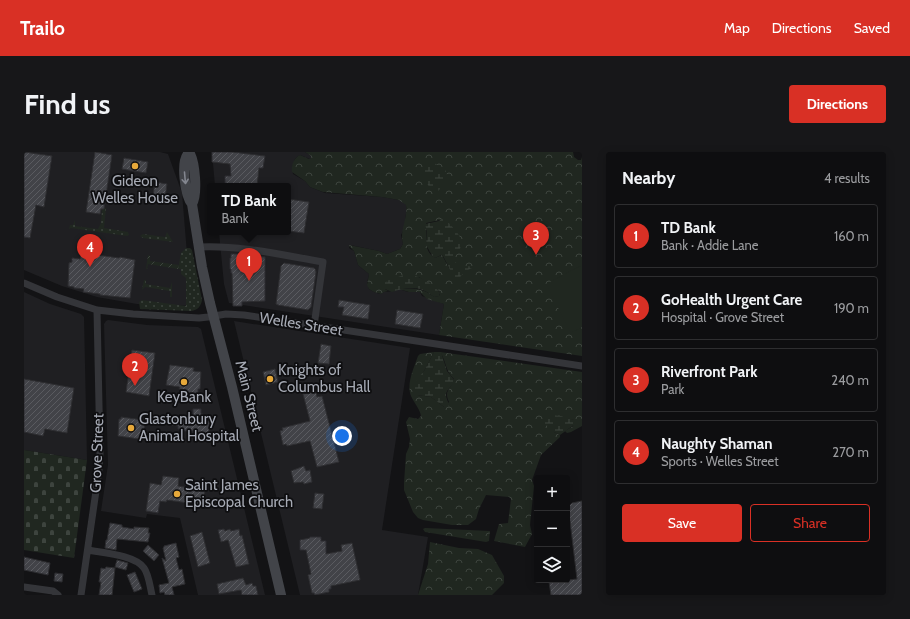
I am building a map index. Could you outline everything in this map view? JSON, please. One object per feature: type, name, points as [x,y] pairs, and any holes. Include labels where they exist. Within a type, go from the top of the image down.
[{"type":"main road","name":"Main Street","points":[[189,152],[184,160],[188,197],[192,204],[213,316],[232,387],[281,595]]},
{"type":"street","points":[[199,247],[213,246],[242,249],[322,262],[314,326]]},
{"type":"street","name":"Welles Street","points":[[24,283],[57,297],[97,310],[199,318],[231,314],[582,366]]},
{"type":"street","name":"Grove Street","points":[[81,595],[98,481],[100,453],[97,310]]},
{"type":"street","points":[[88,550],[133,559],[140,563],[145,569],[152,595]]},
{"type":"street","points":[[24,587],[52,591],[58,595]]},
{"type":"shaded area","points":[[24,152],[160,152],[168,154],[182,193],[190,290],[195,306],[137,304],[97,297],[62,286],[24,270]]},
{"type":"shaded area","points":[[212,152],[305,152],[311,156],[311,158],[310,159],[300,155],[295,159],[292,168],[293,174],[305,181],[310,187],[325,193],[382,197],[404,202],[406,205],[406,214],[404,229],[401,235],[403,244],[400,249],[387,254],[350,245],[349,248],[354,251],[358,265],[369,274],[367,283],[369,289],[374,292],[380,294],[399,289],[408,292],[420,292],[422,296],[444,304],[439,335],[229,303],[224,284],[219,235],[291,235],[291,183],[215,183]]},
{"type":"shaded area","points":[[24,292],[50,304],[81,314],[84,317],[87,460],[24,450]]},
{"type":"shaded area","points":[[108,320],[147,325],[198,327],[201,329],[265,595],[198,595],[180,518],[147,514],[146,518],[101,511],[108,465],[104,324]]},
{"type":"shaded area","points":[[234,321],[410,348],[382,530],[428,537],[418,595],[300,595]]},
{"type":"green space","points":[[305,152],[573,152],[574,157],[578,160],[581,160],[582,157],[582,356],[439,335],[444,304],[427,299],[420,292],[409,292],[399,289],[418,289],[434,297],[439,296],[439,291],[419,277],[385,289],[388,291],[381,294],[369,289],[367,285],[369,274],[358,265],[354,251],[349,245],[387,254],[400,249],[403,244],[402,234],[406,215],[406,205],[399,200],[382,197],[323,192],[310,187],[305,181],[292,172],[292,167],[293,162],[298,156],[300,155],[309,159],[311,156]],"holes":[[[440,220],[449,268],[442,255],[435,258],[428,251],[426,242],[426,223]]]},
{"type":"green space","points":[[428,162],[442,167],[447,173],[444,184],[438,191],[431,190],[425,180],[424,167]]},
{"type":"green space","points":[[106,208],[104,228],[128,232],[129,235],[69,229],[70,225],[73,225],[75,220],[75,226],[98,229],[101,223],[102,209]]},
{"type":"green space","points":[[443,218],[456,231],[460,238],[461,246],[454,258],[455,262],[459,265],[474,267],[464,272],[457,281],[443,256],[433,257],[426,245],[427,231],[425,224],[439,221]]},
{"type":"green space","points":[[167,232],[173,242],[143,238],[140,236],[143,234],[165,237]]},
{"type":"green space","points":[[186,248],[190,248],[192,250],[202,300],[200,306],[196,310],[191,311],[140,309],[139,302],[142,300],[186,306],[186,278],[181,274],[181,269],[178,269],[181,253]]},
{"type":"green space","points":[[148,255],[150,256],[150,261],[179,265],[178,269],[148,264],[146,269]]},
{"type":"green space","points":[[582,265],[582,327],[571,333],[546,284]]},
{"type":"green space","points":[[406,274],[425,280],[437,289],[440,293],[439,296],[434,297],[424,290],[414,288],[392,292],[385,289],[385,282]]},
{"type":"green space","points":[[144,280],[146,280],[146,284],[170,288],[172,282],[172,297],[170,297],[170,291],[145,287],[142,290]]},
{"type":"green space","points":[[434,352],[420,377],[417,395],[431,397],[444,407],[449,402],[447,392],[454,379],[447,369],[440,352],[582,372],[582,426],[567,433],[565,431],[573,426],[574,420],[550,415],[554,432],[560,435],[560,437],[541,455],[532,480],[534,486],[530,525],[532,534],[525,547],[494,541],[499,524],[508,523],[511,499],[509,497],[486,495],[476,519],[468,525],[452,525],[423,520],[418,518],[413,512],[404,490],[406,454],[410,439],[406,422],[409,417],[418,419],[421,416],[411,396],[409,386],[418,356],[420,354]]},
{"type":"green space","points":[[434,352],[441,352],[447,371],[455,381],[446,393],[449,405],[446,407],[431,397],[417,395],[414,390],[414,383],[424,371]]},
{"type":"green space","points":[[546,415],[556,415],[571,419],[574,420],[575,424],[560,435],[554,432],[543,422],[543,418]]},
{"type":"green space","points":[[24,450],[87,460],[74,558],[24,550]]},
{"type":"green space","points":[[423,529],[490,531],[489,541],[486,542],[425,532]]},
{"type":"green space","points":[[430,542],[459,548],[478,549],[492,555],[504,576],[504,583],[492,595],[418,595],[428,564]]},
{"type":"building","points":[[24,152],[52,156],[44,207],[36,205],[30,238],[24,237]]},
{"type":"building","points":[[95,152],[112,155],[104,209],[101,209],[100,214],[86,212]]},
{"type":"building","points":[[212,152],[232,152],[265,156],[263,168],[259,168],[257,183],[225,183],[225,176],[231,176],[230,164],[212,162]]},
{"type":"building","name":"Gideon Welles House","points":[[124,158],[148,162],[146,173],[122,169]]},
{"type":"building","points":[[155,182],[167,184],[165,198],[153,196]]},
{"type":"building","points":[[291,199],[309,202],[304,233],[291,231]]},
{"type":"building","points":[[231,254],[240,254],[240,256],[265,257],[265,301],[242,302],[242,306],[233,306],[232,273],[230,269]]},
{"type":"building","points":[[81,255],[96,257],[97,255],[120,257],[135,260],[130,298],[83,292],[84,289],[68,286],[69,263],[72,262],[72,258],[80,259]]},
{"type":"building","points":[[284,263],[315,269],[316,272],[311,307],[308,310],[276,304],[281,266]]},
{"type":"building","points":[[339,300],[370,305],[368,319],[342,315],[344,307],[338,307]]},
{"type":"building","points":[[397,310],[423,314],[420,328],[395,324]]},
{"type":"building","points":[[321,344],[331,346],[329,364],[318,363]]},
{"type":"building","points":[[132,350],[155,353],[149,396],[126,392]]},
{"type":"building","name":"KeyBank","points":[[170,365],[194,368],[193,371],[201,372],[200,389],[198,389],[198,394],[186,392],[186,390],[179,389],[180,387],[166,385]]},
{"type":"building","name":"Knights of Columbus Hall","points":[[275,369],[278,382],[266,385],[263,372]]},
{"type":"building","points":[[24,379],[74,388],[67,433],[45,429],[43,436],[24,432]]},
{"type":"building","points":[[316,392],[317,397],[322,396],[339,462],[317,467],[310,441],[287,446],[286,444],[283,445],[280,431],[283,430],[282,428],[310,421],[303,394]]},
{"type":"building","points":[[193,409],[201,409],[203,421],[209,421],[209,433],[193,433],[193,431],[184,431],[184,429],[178,429],[178,426],[170,425],[169,416],[179,416],[179,420],[193,419]]},
{"type":"building","name":"Glastonbury Animal Hospital","points":[[121,417],[143,420],[145,423],[143,437],[140,437],[140,439],[118,436],[119,419],[121,419]]},
{"type":"building","points":[[304,466],[306,471],[310,470],[312,482],[304,484],[303,482],[294,483],[291,471]]},
{"type":"building","name":"Saint James Episcopal Church","points":[[163,476],[179,478],[178,486],[205,490],[203,505],[167,500],[166,502],[160,501],[158,513],[146,511],[150,483],[161,485]]},
{"type":"building","points":[[315,493],[324,494],[322,509],[313,508]]},
{"type":"building","points":[[582,501],[582,595],[551,595],[549,583],[570,583],[570,580],[577,579],[570,521],[570,505],[572,503]]},
{"type":"building","points":[[110,523],[134,529],[134,527],[149,528],[148,533],[150,533],[148,542],[117,539],[116,550],[105,548]]},
{"type":"building","points":[[224,529],[225,531],[230,529],[231,531],[239,529],[240,536],[242,535],[249,564],[236,567],[228,540],[221,542],[218,530]]},
{"type":"building","points":[[202,532],[210,563],[198,567],[190,536]]},
{"type":"building","points":[[310,537],[321,537],[321,541],[326,541],[326,554],[342,551],[341,545],[352,543],[360,580],[331,586],[329,592],[315,595],[312,593],[308,575],[311,574],[306,550],[300,550],[300,540]]},
{"type":"building","points":[[176,543],[179,557],[176,558],[179,570],[182,569],[185,584],[172,587],[174,595],[165,595],[164,592],[160,593],[159,585],[169,583],[162,558],[166,561],[163,548],[164,546]]},
{"type":"building","points":[[148,545],[159,555],[154,561],[143,551]]},
{"type":"building","points":[[24,557],[50,563],[48,575],[24,570]]},
{"type":"building","points":[[117,560],[128,563],[126,570],[115,567]]},
{"type":"building","points":[[106,567],[115,568],[112,595],[99,595],[101,568],[105,569]]},
{"type":"building","points":[[135,572],[142,589],[134,592],[127,575]]},
{"type":"building","points":[[55,573],[63,574],[62,582],[54,581]]},
{"type":"building","points":[[243,578],[246,585],[252,583],[253,586],[256,586],[258,595],[242,595],[241,590],[219,594],[217,584]]},
{"type":"place","name":"Gideon Welles House","points":[[135,166]]},
{"type":"place","name":"Riverfront Park","points":[[536,255]]},
{"type":"place","name":"Naughty Shaman","points":[[90,267]]},
{"type":"place","name":"TD Bank","points":[[249,281]]},
{"type":"place","name":"Knights of Columbus Hall","points":[[270,379]]},
{"type":"place","name":"KeyBank","points":[[184,382]]},
{"type":"place","name":"GoHealth Urgent Care","points":[[135,386]]},
{"type":"place","name":"Glastonbury Animal Hospital","points":[[131,428]]},
{"type":"place","name":"Saint James Episcopal Church","points":[[177,494]]}]
